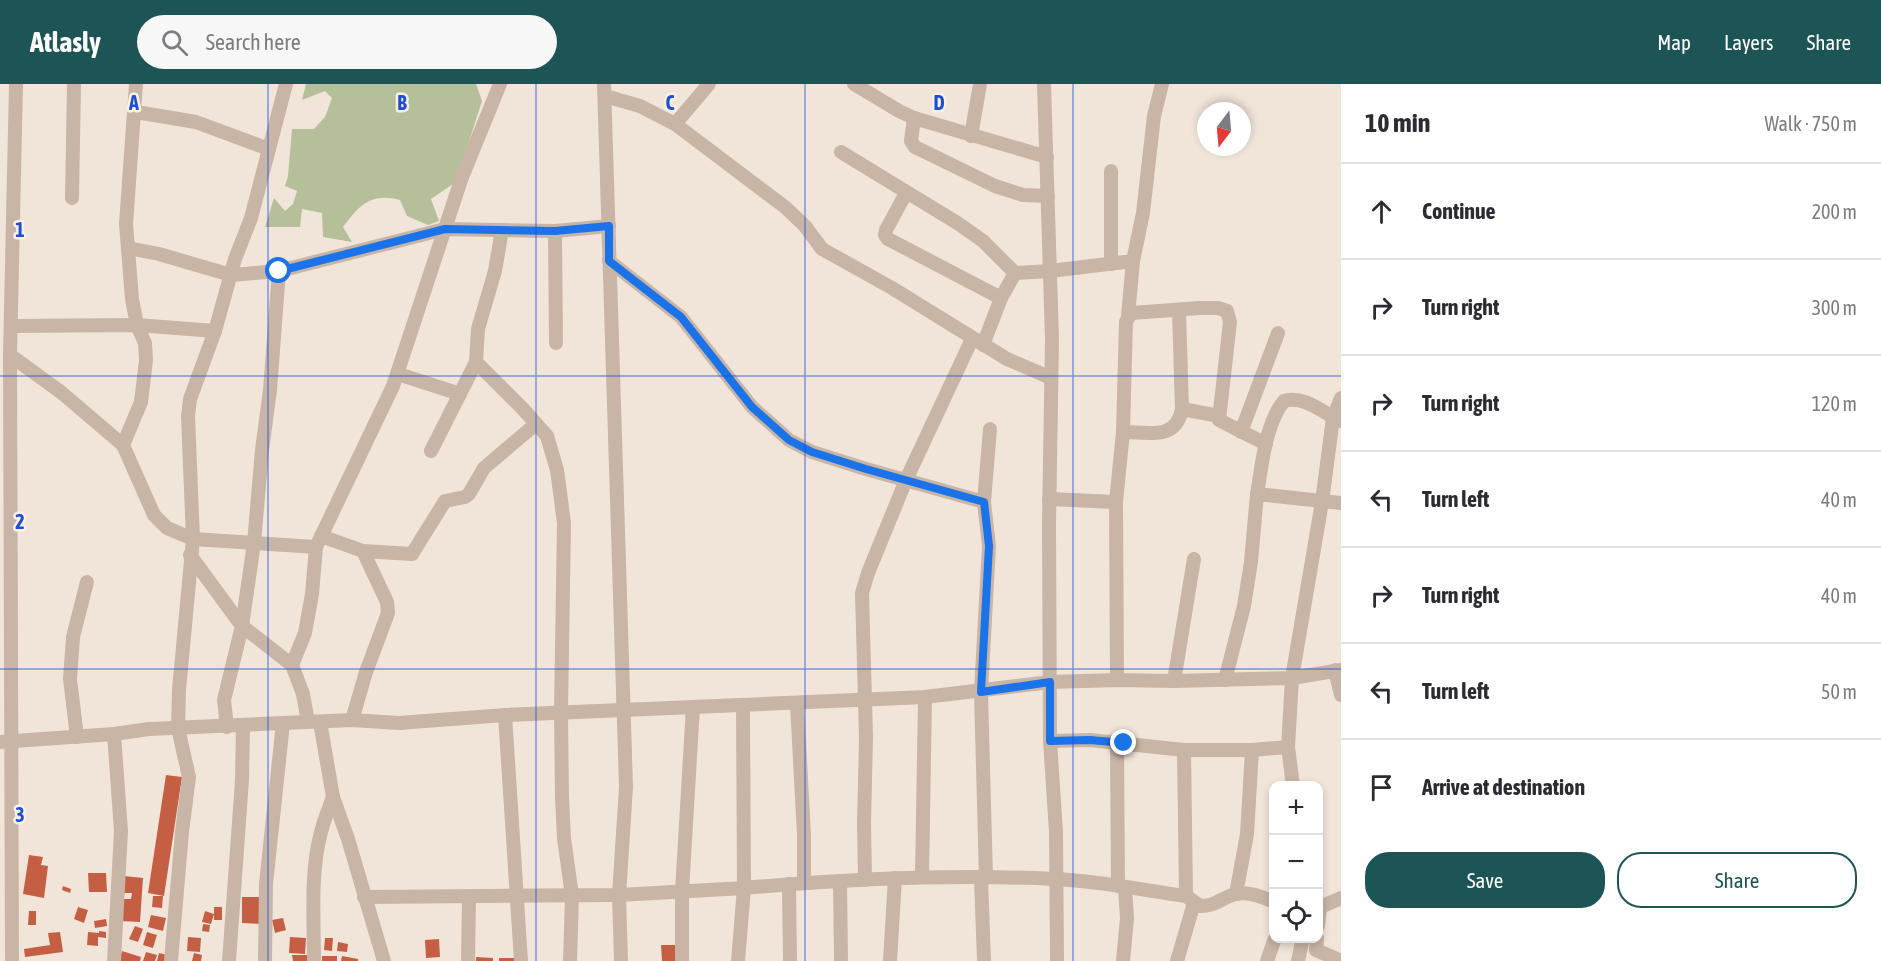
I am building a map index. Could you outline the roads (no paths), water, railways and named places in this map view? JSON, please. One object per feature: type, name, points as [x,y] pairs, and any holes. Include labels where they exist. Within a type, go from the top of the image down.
[{"type":"street","points":[[12,961],[5,742],[11,326],[6,244],[16,84]]},
{"type":"street","points":[[72,198],[75,84]]},
{"type":"street","points":[[123,446],[141,402],[145,379],[145,343],[137,325],[132,299],[126,224],[136,84]]},
{"type":"street","points":[[292,665],[305,633],[319,541],[398,374],[462,177],[500,84]]},
{"type":"street","points":[[675,124],[710,84]]},
{"type":"street","points":[[854,84],[914,118],[1047,157]]},
{"type":"street","points":[[971,136],[980,84]]},
{"type":"street","points":[[1044,84],[1052,378],[1049,499],[1050,741],[1056,832],[1057,961]]},
{"type":"street","points":[[1117,680],[1116,502],[1123,432],[1128,316],[1133,261],[1143,213],[1154,116],[1162,84]]},
{"type":"street","points":[[171,961],[189,777],[178,728],[178,690],[184,648],[193,539],[188,416],[190,399],[215,331],[251,218],[269,149],[281,85]]},
{"type":"street","points":[[621,961],[619,896],[626,787],[605,90],[675,124],[784,207],[806,226],[822,249],[892,288],[1007,359],[1052,378]]},
{"type":"street","points":[[135,112],[196,122],[269,149]]},
{"type":"street","points":[[914,118],[911,141],[915,147],[995,186],[1023,195],[1048,196]]},
{"type":"street","points":[[841,152],[959,224],[983,241],[1015,273],[1133,261]]},
{"type":"street","points":[[1110,171],[1111,264]]},
{"type":"street","points":[[906,193],[886,230],[885,235],[888,239],[1000,298]]},
{"type":"street","points":[[128,248],[159,254],[231,275],[279,271],[445,229],[555,231],[609,226]]},
{"type":"street","points":[[431,451],[476,362],[478,329],[495,271],[502,230]]},
{"type":"street","points":[[555,231],[556,343]]},
{"type":"street","points":[[609,261],[681,317],[752,407],[789,440],[812,452],[984,502]]},
{"type":"street","points":[[227,727],[224,700],[242,626],[254,543],[270,390],[279,271]]},
{"type":"street","points":[[865,880],[866,737],[862,593],[906,480],[1015,273]]},
{"type":"street","points":[[1128,316],[1135,311],[1218,308],[1228,313],[1230,322],[1219,416],[1221,422],[1266,444]]},
{"type":"street","points":[[1123,432],[1166,432],[1172,430],[1180,420],[1182,409],[1179,311]]},
{"type":"street","points":[[11,326],[137,325],[215,331]]},
{"type":"street","points":[[1241,432],[1278,333]]},
{"type":"street","points":[[10,355],[62,393],[123,446],[154,515],[167,528],[193,539],[254,543],[319,541],[363,551],[412,554],[445,501],[469,494],[484,468],[536,424]]},
{"type":"street","points":[[476,362],[547,436],[557,470],[564,522],[561,713],[564,838],[572,897],[570,961]]},
{"type":"street","points":[[398,374],[460,394]]},
{"type":"street","points":[[1292,781],[1288,747],[1292,678],[1341,398]]},
{"type":"street","points":[[1226,680],[1244,606],[1251,562],[1257,494],[1266,444],[1276,415],[1284,401],[1292,399],[1300,400],[1337,420]]},
{"type":"street","points":[[1182,409],[1219,416]]},
{"type":"street","points":[[984,961],[981,692],[989,546],[984,502],[990,429]]},
{"type":"street","points":[[1257,494],[1341,503]]},
{"type":"street","points":[[1049,499],[1116,502]]},
{"type":"street","points":[[352,720],[366,672],[388,613],[387,603],[363,551]]},
{"type":"street","points":[[190,555],[242,626],[292,665],[314,722],[333,797],[348,839],[381,959]]},
{"type":"street","points":[[1174,681],[1194,559]]},
{"type":"street","points":[[77,737],[70,679],[73,637],[87,582]]},
{"type":"street","points":[[5,742],[114,734],[149,729],[352,720],[399,723],[505,715],[925,697],[1050,682],[1292,678],[1338,670],[1341,695]]},
{"type":"street","points":[[922,877],[925,697]]},
{"type":"street","points":[[797,704],[804,835],[804,883]]},
{"type":"street","points":[[738,961],[744,888],[743,705]]},
{"type":"street","points":[[682,961],[682,891],[693,707]]},
{"type":"street","points":[[505,715],[521,961]]},
{"type":"street","points":[[265,961],[266,884],[283,723]]},
{"type":"street","points":[[230,961],[242,780],[243,726]]},
{"type":"street","points":[[114,734],[121,831],[114,961]]},
{"type":"street","points":[[1050,741],[1090,740],[1184,750],[1252,750],[1288,747]]},
{"type":"street","points":[[1117,742],[1122,887],[1127,918],[1123,961]]},
{"type":"street","points":[[1178,961],[1190,900],[1184,750]]},
{"type":"street","points":[[1236,894],[1251,798],[1252,750]]},
{"type":"street","points":[[314,961],[314,885],[317,854],[321,832],[333,797]]},
{"type":"street","points":[[364,897],[619,896],[922,877],[1056,879],[1122,887],[1190,900],[1200,906],[1214,905],[1236,894],[1255,895],[1269,900]]},
{"type":"street","points":[[890,961],[895,879]]},
{"type":"street","points":[[840,881],[841,961]]},
{"type":"street","points":[[789,884],[790,961]]},
{"type":"street","points":[[468,961],[469,898]]},
{"type":"street","points":[[1323,906],[1341,898]]},
{"type":"street","points":[[1267,961],[1274,943]]},
{"type":"street","points":[[1298,961],[1302,943]]},
{"type":"street","points":[[1317,943],[1316,950],[1341,961]]}]
